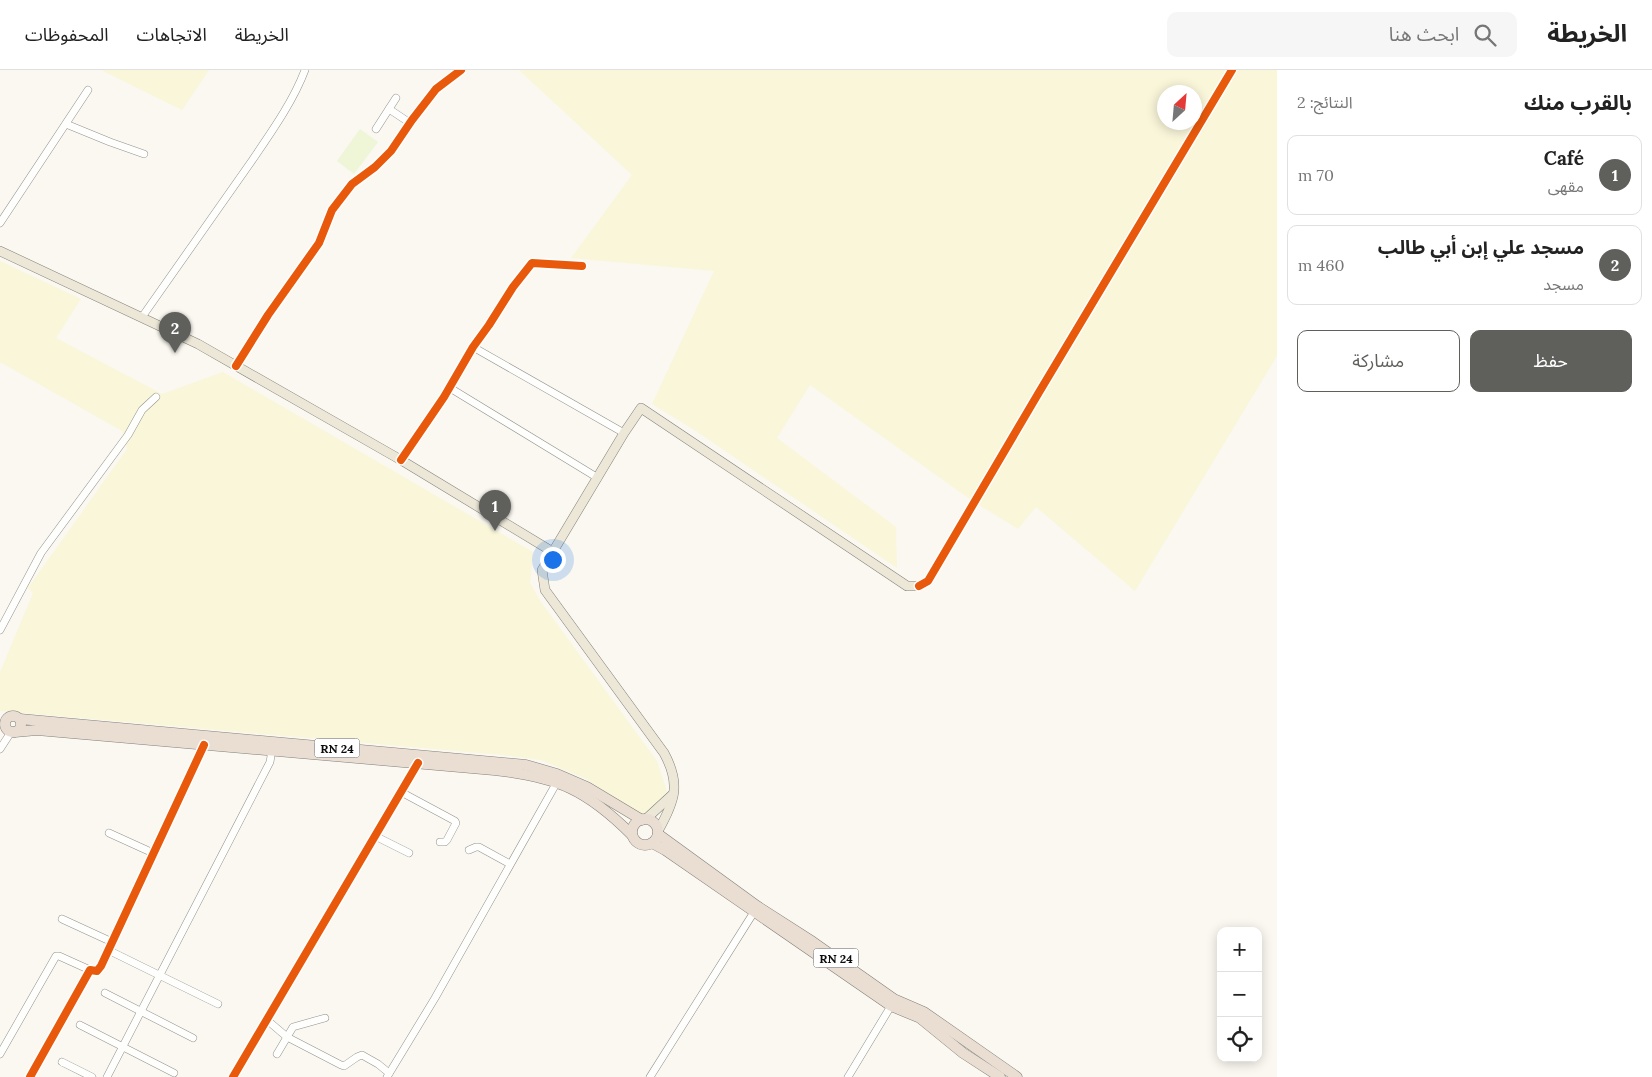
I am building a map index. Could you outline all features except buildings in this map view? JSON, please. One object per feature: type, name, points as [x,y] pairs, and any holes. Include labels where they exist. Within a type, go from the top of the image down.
[{"type":"highway","points":[[16,716],[20,719],[21,726],[8,730],[4,717],[16,716]]},
{"type":"highway","name":"RN 24","points":[[20,719],[526,765],[558,774],[587,787],[644,820]]},
{"type":"highway","name":"RN 24","points":[[8,730],[36,730],[509,771],[557,782],[574,789],[609,813],[632,835]]},
{"type":"highway","points":[[644,820],[654,823],[658,832],[656,839],[646,845],[635,841],[632,835],[634,825],[644,820]]},
{"type":"highway","name":"RN 24","points":[[658,832],[757,906],[813,942],[894,999],[924,1012],[1017,1077]]},
{"type":"highway","name":"RN 24","points":[[652,843],[665,850],[891,1006],[920,1018],[963,1053],[1000,1077]]},
{"type":"main road","points":[[0,251],[198,344],[401,460],[553,552]]},
{"type":"main road","points":[[658,832],[668,813],[672,795],[674,778],[671,767],[664,753],[545,590],[542,570],[641,408],[907,586],[919,586]]},
{"type":"main road","points":[[644,820],[672,795]]},
{"type":"street","points":[[142,317],[213,218],[263,143],[300,84],[305,70]]},
{"type":"street","points":[[236,366],[318,244],[332,210],[352,184],[375,168],[391,151],[436,90],[461,70]]},
{"type":"street","points":[[919,586],[928,581],[1232,70]]},
{"type":"street","points":[[0,223],[88,90]]},
{"type":"street","points":[[376,129],[396,98]]},
{"type":"street","points":[[389,109],[410,123]]},
{"type":"street","points":[[66,124],[144,154]]},
{"type":"street","points":[[401,460],[450,388],[473,347],[513,287],[532,263],[582,266]]},
{"type":"street","points":[[473,347],[624,433]]},
{"type":"street","points":[[450,388],[598,478]]},
{"type":"street","points":[[0,630],[41,553],[128,435],[142,410],[156,398]]},
{"type":"street","points":[[0,749],[8,730]]},
{"type":"street","points":[[0,1054],[56,956],[90,970],[97,971],[99,969],[204,745]]},
{"type":"street","points":[[107,1077],[270,762],[270,750]]},
{"type":"street","points":[[233,1077],[418,763]]},
{"type":"street","points":[[267,1020],[287,1037],[341,1065],[344,1066],[362,1055],[378,1064],[388,1075],[435,998],[557,782]]},
{"type":"street","points":[[401,792],[455,821],[456,823],[448,840],[440,842]]},
{"type":"street","points":[[109,833],[153,853]]},
{"type":"street","points":[[375,836],[409,853]]},
{"type":"street","points":[[469,850],[478,847],[510,864]]},
{"type":"street","points":[[650,1077],[754,912]]},
{"type":"street","points":[[62,919],[112,942]]},
{"type":"street","points":[[108,950],[218,1004]]},
{"type":"street","points":[[30,1077],[90,970]]},
{"type":"street","points":[[105,993],[194,1038]]},
{"type":"street","points":[[848,1077],[891,1006]]},
{"type":"street","points":[[277,1054],[293,1027],[325,1018]]},
{"type":"street","points":[[80,1025],[174,1073]]},
{"type":"street","points":[[62,1062],[92,1077]]},
{"type":"shaded area","points":[[101,70],[209,70],[182,110]]},
{"type":"shaded area","points":[[519,70],[1277,70],[1277,356],[1135,591],[1036,507],[1018,529],[971,500],[810,385],[777,438],[896,527],[897,568],[693,429],[652,404],[714,271],[571,258],[632,175]]},
{"type":"shaded area","points":[[0,261],[81,299],[56,338],[162,394],[223,372],[533,552],[530,583],[541,602],[657,761],[667,791],[649,821],[586,779],[541,760],[0,711],[0,672],[33,593],[28,588],[127,449],[122,431],[0,362]]},
{"type":"green space","points":[[360,129],[378,142],[354,174],[337,161]]},
{"type":"cycle path","points":[[236,366],[268,315],[319,243],[332,210],[352,184],[375,167],[391,151],[436,89],[461,70]]},
{"type":"cycle path","points":[[919,586],[928,581],[1232,70]]},
{"type":"cycle path","points":[[401,460],[444,397],[473,347],[513,287],[532,263],[582,266]]},
{"type":"cycle path","points":[[30,1077],[90,970],[97,971],[101,966],[204,745]]},
{"type":"cycle path","points":[[233,1077],[418,763]]},
{"type":"place","name":"مسجد علي إبن أبي طالب","points":[[175,353]]},
{"type":"place","name":"Café","points":[[495,531]]}]
